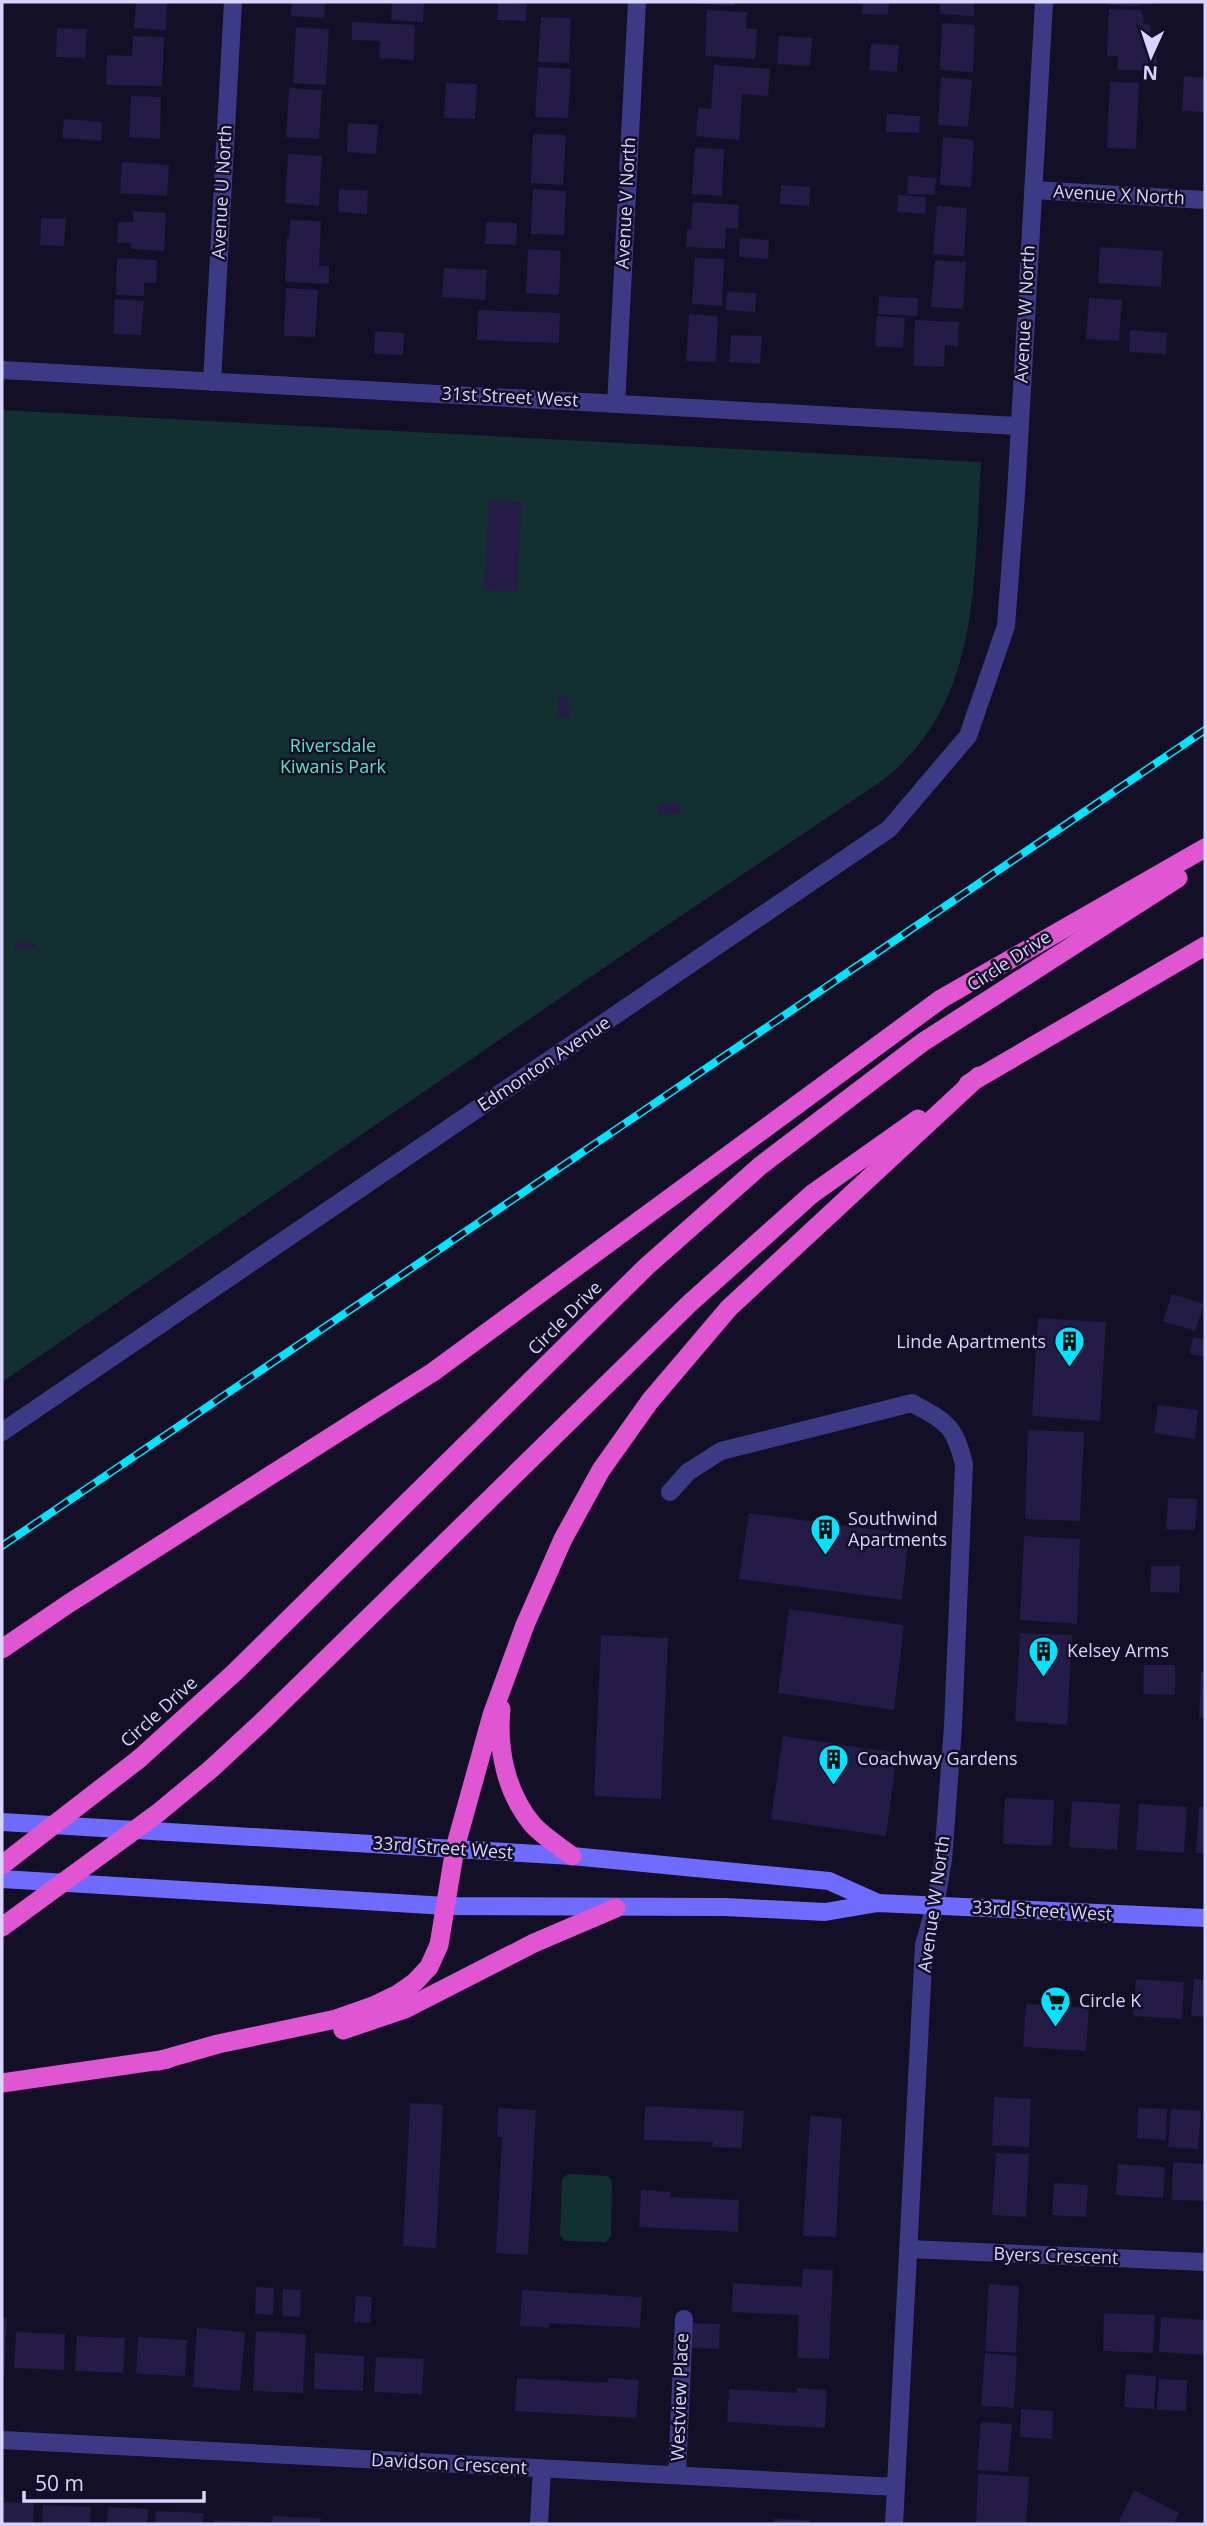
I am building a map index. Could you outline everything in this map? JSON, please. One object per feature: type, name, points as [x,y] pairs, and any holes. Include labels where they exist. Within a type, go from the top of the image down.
[{"type":"highway","points":[[2,1649],[68,1604],[433,1372],[941,999],[1205,848]]},
{"type":"highway","name":"Circle Drive","points":[[2,1865],[139,1759],[244,1664],[647,1266],[760,1166],[923,1042],[1205,860]]},
{"type":"highway","points":[[2,1927],[158,1813],[211,1769],[265,1720],[710,1285],[811,1194],[979,1076],[1205,946]]},
{"type":"highway","points":[[158,2061],[218,2044],[336,2020],[398,1994],[415,1982],[429,1967],[439,1945],[455,1848],[481,1751],[510,1664],[564,1539],[625,1434],[670,1375],[729,1308],[979,1076]]},
{"type":"highway","points":[[510,1664],[502,1698],[500,1726],[500,1746],[505,1768],[532,1824],[572,1856]]},
{"type":"highway","points":[[2,2083],[158,2061],[338,2031],[375,2021],[437,1994],[534,1943],[616,1908]]},
{"type":"main road","name":"33rd Street West","points":[[2,1822],[572,1856],[829,1881],[878,1903]]},
{"type":"main road","name":"33rd Street West","points":[[2,1879],[446,1906],[725,1908],[825,1912],[878,1903],[1205,1918]]},
{"type":"street","name":"Avenue U North","points":[[212,382],[233,2]]},
{"type":"street","name":"Avenue V North","points":[[616,404],[637,2]]},
{"type":"street","name":"Avenue W North","points":[[1006,626],[1044,2]]},
{"type":"street","name":"Avenue X North","points":[[1033,190],[1205,200]]},
{"type":"street","name":"31st Street West","points":[[2,370],[1019,426]]},
{"type":"street","name":"Edmonton Avenue","points":[[2,1432],[890,829],[968,736],[1006,626]]},
{"type":"street","name":"Avenue W North","points":[[670,1492],[688,1472],[721,1451],[912,1403],[943,1419],[961,1453],[965,1487],[952,1739],[942,1867],[924,1945],[894,2524]]},
{"type":"street","name":"Byers Crescent","points":[[908,2249],[1205,2262]]},
{"type":"street","name":"Westview Place","points":[[677,2475],[684,2319]]},
{"type":"street","name":"Davidson Crescent","points":[[2,2441],[896,2487]]},
{"type":"street","points":[[539,2524],[542,2469]]},
{"type":"green space","name":"Riversdale Kiwanis Park","points":[[2,410],[981,462],[973,593],[956,675],[939,714],[916,749],[883,780],[608,965],[2,1382]]},
{"type":"green space","points":[[568,2174],[608,2176],[612,2181],[611,2236],[606,2242],[565,2241],[560,2235],[562,2179]]},
{"type":"building","points":[[136,2],[167,2],[166,30],[134,28]]},
{"type":"building","points":[[292,2],[325,2],[324,18],[291,16]]},
{"type":"building","points":[[392,2],[424,2],[423,22],[391,20]]},
{"type":"building","points":[[498,2],[527,4],[526,21],[497,20]]},
{"type":"building","points":[[701,2],[735,2],[734,6]]},
{"type":"building","points":[[863,2],[889,2],[888,15],[862,14]]},
{"type":"building","points":[[940,2],[974,2],[974,16],[940,14]]},
{"type":"building","points":[[1109,2],[1153,2],[1153,5],[1109,5]]},
{"type":"building","points":[[1109,9],[1141,10],[1143,24],[1151,25],[1149,54],[1157,55],[1156,71],[1117,70],[1118,56],[1107,56]]},
{"type":"building","points":[[707,10],[747,12],[746,29],[757,29],[755,59],[705,56]]},
{"type":"building","points":[[541,17],[571,18],[569,63],[538,62]]},
{"type":"building","points":[[352,22],[415,25],[414,60],[379,58],[380,41],[352,40]]},
{"type":"building","points":[[942,23],[975,25],[973,72],[940,70]]},
{"type":"building","points":[[296,27],[329,29],[326,85],[293,83]]},
{"type":"building","points":[[57,28],[87,29],[85,58],[56,57]]},
{"type":"building","points":[[133,36],[164,37],[162,86],[106,85],[107,55],[132,56]]},
{"type":"building","points":[[779,36],[812,38],[810,66],[777,64]]},
{"type":"building","points":[[871,44],[899,45],[897,72],[869,70]]},
{"type":"building","points":[[714,65],[770,69],[768,96],[742,94],[739,140],[696,136],[698,108],[711,109]]},
{"type":"building","points":[[538,67],[571,69],[568,118],[535,117]]},
{"type":"building","points":[[1184,76],[1205,78],[1205,112],[1182,111]]},
{"type":"building","points":[[941,77],[972,80],[968,127],[938,125]]},
{"type":"building","points":[[1110,82],[1139,83],[1136,149],[1107,148]]},
{"type":"building","points":[[446,83],[477,84],[475,119],[444,118]]},
{"type":"building","points":[[289,88],[322,90],[319,139],[286,137]]},
{"type":"building","points":[[131,96],[161,97],[160,139],[129,137]]},
{"type":"building","points":[[887,114],[920,116],[919,133],[886,132]]},
{"type":"building","points":[[64,119],[102,122],[101,141],[62,138]]},
{"type":"building","points":[[348,123],[378,125],[376,154],[347,152]]},
{"type":"building","points":[[533,134],[566,135],[563,185],[531,183]]},
{"type":"building","points":[[943,137],[974,140],[971,187],[940,185]]},
{"type":"building","points":[[695,148],[724,149],[722,196],[692,194]]},
{"type":"building","points":[[288,154],[322,156],[319,206],[285,203]]},
{"type":"building","points":[[122,162],[169,165],[167,196],[120,193]]},
{"type":"building","points":[[908,176],[936,178],[935,195],[907,194]]},
{"type":"building","points":[[781,185],[810,187],[809,206],[780,204]]},
{"type":"building","points":[[339,189],[368,191],[367,214],[338,212]]},
{"type":"building","points":[[533,189],[566,191],[564,235],[531,234]]},
{"type":"building","points":[[898,195],[926,197],[925,214],[897,212]]},
{"type":"building","points":[[693,202],[739,205],[738,229],[726,228],[725,249],[686,247],[687,229],[691,229]]},
{"type":"building","points":[[937,206],[967,208],[964,256],[933,254]]},
{"type":"building","points":[[133,211],[166,213],[164,251],[131,249],[131,243],[117,243],[118,222],[133,222]]},
{"type":"building","points":[[41,218],[66,219],[64,246],[40,245]]},
{"type":"building","points":[[290,220],[321,221],[319,266],[329,266],[329,284],[285,282]]},
{"type":"building","points":[[486,222],[517,223],[516,245],[485,244]]},
{"type":"building","points":[[740,238],[769,240],[768,259],[739,257]]},
{"type":"building","points":[[1100,247],[1163,251],[1161,287],[1098,283]]},
{"type":"building","points":[[528,249],[561,251],[559,295],[526,293]]},
{"type":"building","points":[[117,258],[157,260],[156,283],[144,283],[144,296],[116,295]]},
{"type":"building","points":[[695,258],[724,259],[722,306],[692,304]]},
{"type":"building","points":[[935,260],[966,262],[963,309],[931,307]]},
{"type":"building","points":[[444,268],[487,270],[485,300],[442,297]]},
{"type":"building","points":[[286,288],[318,290],[315,337],[284,336]]},
{"type":"building","points":[[727,292],[756,293],[755,312],[726,310]]},
{"type":"building","points":[[879,296],[918,298],[917,316],[878,314]]},
{"type":"building","points":[[1089,298],[1122,300],[1119,341],[1086,339]]},
{"type":"building","points":[[115,299],[144,301],[141,335],[113,334]]},
{"type":"building","points":[[478,310],[560,313],[559,343],[477,340]]},
{"type":"building","points":[[689,314],[718,316],[716,362],[686,361]]},
{"type":"building","points":[[877,316],[905,318],[903,348],[875,346]]},
{"type":"building","points":[[915,320],[959,322],[958,346],[945,345],[944,367],[913,366]]},
{"type":"building","points":[[1130,330],[1167,333],[1166,354],[1129,352]]},
{"type":"building","points":[[375,331],[404,333],[403,355],[374,354]]},
{"type":"building","points":[[731,335],[762,336],[760,364],[729,362]]},
{"type":"building","points":[[489,500],[522,502],[517,592],[484,590]]},
{"type":"building","points":[[558,695],[568,696],[569,718],[559,718]]},
{"type":"building","points":[[681,803],[681,814],[659,815],[658,804]]},
{"type":"building","points":[[14,943],[36,943],[36,949],[14,949]]},
{"type":"building","points":[[1172,1294],[1204,1304],[1195,1331],[1163,1321]]},
{"type":"building","name":"Linde Apartments","points":[[1038,1318],[1106,1322],[1100,1421],[1032,1416]]},
{"type":"building","points":[[1193,1337],[1205,1339],[1205,1357],[1190,1354]]},
{"type":"building","points":[[1158,1405],[1198,1410],[1195,1439],[1154,1433]]},
{"type":"building","points":[[1028,1430],[1084,1432],[1080,1521],[1025,1519]]},
{"type":"building","points":[[1168,1498],[1197,1499],[1195,1530],[1166,1529]]},
{"type":"building","name":"Southwind Apartments","points":[[749,1513],[909,1534],[902,1600],[739,1579]]},
{"type":"building","points":[[1024,1536],[1080,1539],[1077,1624],[1020,1620]]},
{"type":"building","points":[[1151,1566],[1180,1566],[1179,1593],[1150,1592]]},
{"type":"building","points":[[789,1609],[904,1625],[894,1710],[778,1693]]},
{"type":"building","name":"Kelsey Arms","points":[[1020,1633],[1072,1635],[1067,1725],[1015,1721]]},
{"type":"building","points":[[601,1635],[668,1638],[661,1799],[594,1796]]},
{"type":"building","points":[[1144,1665],[1175,1665],[1175,1695],[1143,1694]]},
{"type":"building","points":[[1201,1672],[1205,1672],[1205,1718],[1199,1718]]},
{"type":"building","name":"Coachway Gardens","points":[[783,1736],[897,1753],[886,1836],[771,1819]]},
{"type":"building","points":[[1005,1798],[1054,1800],[1052,1846],[1003,1844]]},
{"type":"building","points":[[1072,1801],[1120,1804],[1117,1850],[1069,1847]]},
{"type":"building","points":[[1139,1804],[1187,1807],[1184,1853],[1136,1850]]},
{"type":"building","points":[[1199,1807],[1205,1807],[1205,1853],[1196,1853]]},
{"type":"building","points":[[1136,1979],[1184,1982],[1182,2019],[1133,2016]]},
{"type":"building","points":[[1194,1979],[1205,1980],[1205,2017],[1191,2016]]},
{"type":"building","name":"Circle K","points":[[1026,2004],[1089,2008],[1086,2051],[1023,2047]]},
{"type":"building","points":[[994,2097],[1031,2099],[1029,2147],[992,2145]]},
{"type":"building","points":[[410,2103],[443,2105],[436,2248],[403,2246]]},
{"type":"building","points":[[645,2106],[744,2111],[742,2148],[712,2147],[713,2142],[644,2140]]},
{"type":"building","points":[[498,2108],[536,2110],[528,2255],[496,2253],[502,2137],[497,2137]]},
{"type":"building","points":[[1138,2108],[1167,2109],[1166,2140],[1137,2138]]},
{"type":"building","points":[[1171,2109],[1201,2111],[1198,2149],[1168,2147]]},
{"type":"building","points":[[810,2116],[842,2118],[836,2237],[803,2236]]},
{"type":"building","points":[[996,2153],[1029,2154],[1026,2217],[992,2215]]},
{"type":"building","points":[[1173,2162],[1205,2164],[1205,2201],[1172,2200]]},
{"type":"building","points":[[1118,2164],[1165,2167],[1163,2198],[1116,2195]]},
{"type":"building","points":[[1054,2183],[1088,2185],[1086,2217],[1052,2215]]},
{"type":"building","points":[[641,2190],[671,2192],[670,2197],[739,2200],[738,2232],[639,2227]]},
{"type":"building","points":[[803,2269],[833,2270],[829,2359],[797,2358],[799,2315],[732,2312],[733,2283],[802,2287]]},
{"type":"building","points":[[989,2284],[1019,2286],[1016,2353],[985,2351]]},
{"type":"building","points":[[256,2287],[274,2288],[273,2315],[255,2314]]},
{"type":"building","points":[[283,2289],[301,2290],[300,2317],[282,2316]]},
{"type":"building","points":[[522,2290],[642,2297],[640,2328],[549,2323],[549,2328],[520,2326]]},
{"type":"building","points":[[356,2296],[372,2297],[370,2323],[354,2322]]},
{"type":"building","points":[[1104,2313],[1155,2315],[1153,2353],[1103,2351]]},
{"type":"building","points":[[1161,2317],[1205,2320],[1205,2355],[1159,2352]]},
{"type":"building","points":[[2,2318],[7,2318],[4,2376],[2,2376]]},
{"type":"building","points":[[692,2323],[720,2324],[719,2349],[691,2348]]},
{"type":"building","points":[[197,2328],[245,2332],[240,2391],[193,2387]]},
{"type":"building","points":[[256,2331],[306,2334],[303,2393],[253,2391]]},
{"type":"building","points":[[16,2332],[65,2334],[64,2370],[14,2368]]},
{"type":"building","points":[[77,2336],[125,2338],[123,2373],[75,2371]]},
{"type":"building","points":[[138,2337],[187,2340],[185,2376],[136,2374]]},
{"type":"building","points":[[315,2353],[364,2356],[363,2391],[314,2389]]},
{"type":"building","points":[[985,2353],[1017,2356],[1014,2408],[981,2406]]},
{"type":"building","points":[[376,2357],[424,2359],[422,2394],[374,2392]]},
{"type":"building","points":[[1126,2374],[1156,2376],[1154,2409],[1124,2407]]},
{"type":"building","points":[[517,2378],[608,2383],[608,2378],[639,2380],[636,2418],[515,2411]]},
{"type":"building","points":[[1159,2379],[1187,2380],[1186,2411],[1157,2410]]},
{"type":"building","points":[[797,2388],[827,2390],[825,2428],[727,2422],[729,2389],[797,2393]]},
{"type":"building","points":[[1021,2409],[1053,2411],[1052,2439],[1020,2437]]},
{"type":"building","points":[[981,2422],[1012,2424],[1008,2472],[977,2470]]},
{"type":"building","points":[[978,2474],[1029,2477],[1026,2524],[976,2524]]},
{"type":"building","points":[[1134,2490],[1179,2513],[1174,2524],[1126,2524],[1119,2521]]},
{"type":"building","points":[[2,2502],[34,2503],[33,2524],[2,2524]]},
{"type":"building","points":[[43,2505],[91,2507],[90,2524],[42,2524]]},
{"type":"building","points":[[108,2507],[148,2509],[147,2524],[107,2524]]},
{"type":"building","points":[[156,2511],[204,2513],[203,2524],[155,2524]]},
{"type":"building","points":[[273,2516],[321,2518],[320,2524],[272,2524]]},
{"type":"building","points":[[774,2519],[810,2520],[809,2524],[773,2524]]},
{"type":"building","points":[[215,2520],[263,2522],[263,2524],[214,2524]]},
{"type":"railway","points":[[2,1546],[1205,730]]},
{"type":"place","name":"Linde Apartments","points":[[1069,1369]]},
{"type":"place","name":"Southwind Apartments","points":[[825,1556]]},
{"type":"place","name":"Kelsey Arms","points":[[1044,1678]]},
{"type":"place","name":"Coachway Gardens","points":[[834,1786]]},
{"type":"place","name":"Circle K","points":[[1056,2028]]}]
